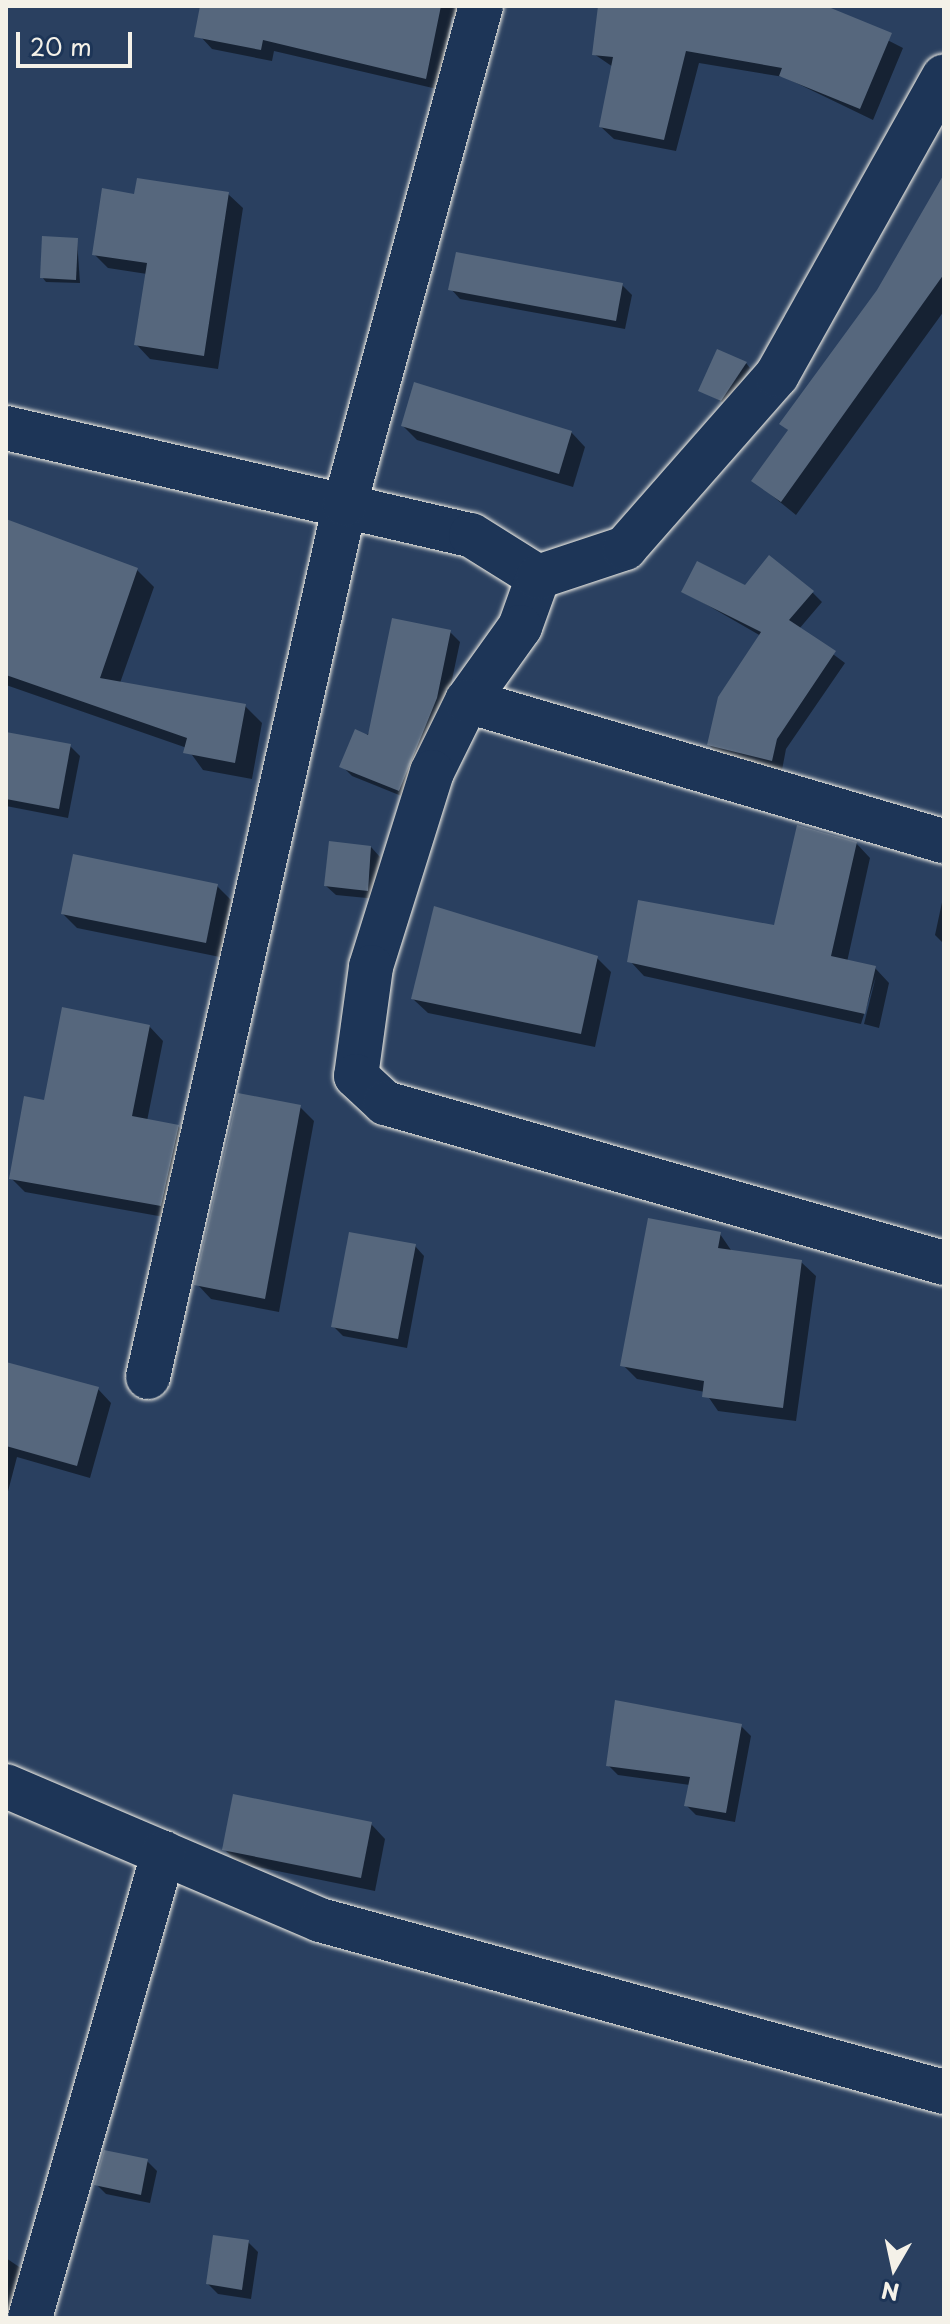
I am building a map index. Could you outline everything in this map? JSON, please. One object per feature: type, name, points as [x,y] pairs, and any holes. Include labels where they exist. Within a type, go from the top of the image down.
[{"type":"street","points":[[148,1377],[345,504],[481,6]]},
{"type":"street","points":[[538,577],[625,548],[777,375],[944,76]]},
{"type":"street","points":[[6,428],[471,535],[538,577]]},
{"type":"street","points":[[538,577],[520,627],[467,701],[432,772],[371,967],[356,1076],[367,1093],[944,1263]]},
{"type":"street","points":[[467,701],[944,841]]},
{"type":"street","points":[[6,1786],[320,1920],[944,2092]]},
{"type":"street","points":[[30,2318],[163,1853]]},
{"type":"building","points":[[200,6],[441,6],[426,79],[263,40],[261,50],[194,37]]},
{"type":"building","points":[[598,6],[826,6],[892,33],[860,109],[779,76],[782,68],[686,51],[664,140],[599,127],[613,57],[592,55]]},
{"type":"building","points":[[944,174],[944,274],[781,502],[751,481],[788,430],[779,424],[877,290]]},
{"type":"building","points":[[137,178],[229,192],[204,356],[134,345],[147,263],[92,255],[102,188],[134,194]]},
{"type":"building","points":[[42,236],[78,238],[76,280],[40,278]]},
{"type":"building","points":[[456,252],[623,283],[616,321],[448,290]]},
{"type":"building","points":[[717,349],[747,362],[721,401],[698,391]]},
{"type":"building","points":[[414,382],[572,431],[559,474],[401,426]]},
{"type":"building","points":[[6,519],[138,568],[100,678],[246,704],[235,763],[183,753],[187,738],[6,675]]},
{"type":"building","points":[[769,555],[814,591],[789,620],[836,651],[777,739],[772,761],[707,745],[718,697],[761,632],[681,592],[697,561],[745,585]]},
{"type":"building","points":[[392,618],[451,630],[437,698],[399,791],[339,767],[355,729],[368,735]]},
{"type":"building","points":[[6,732],[71,744],[59,809],[6,799]]},
{"type":"building","points":[[797,825],[857,842],[831,956],[876,966],[865,1014],[627,962],[638,900],[774,925]]},
{"type":"building","points":[[329,841],[371,846],[368,891],[324,886]]},
{"type":"building","points":[[73,854],[218,884],[206,943],[61,914]]},
{"type":"building","points":[[434,906],[598,956],[581,1034],[411,999]]},
{"type":"building","points":[[62,1007],[150,1025],[132,1116],[179,1125],[161,1206],[9,1179],[24,1096],[44,1100]]},
{"type":"building","points":[[238,1093],[301,1105],[265,1299],[194,1285]]},
{"type":"building","points":[[648,1218],[721,1232],[718,1248],[802,1260],[783,1408],[702,1397],[704,1381],[620,1366]]},
{"type":"building","points":[[349,1232],[416,1244],[398,1339],[331,1327]]},
{"type":"building","points":[[6,1362],[99,1387],[77,1466],[6,1446]]},
{"type":"building","points":[[615,1700],[742,1724],[726,1813],[684,1806],[690,1777],[606,1766]]},
{"type":"building","points":[[233,1794],[372,1822],[361,1878],[222,1850]]},
{"type":"building","points":[[104,2150],[148,2159],[141,2195],[94,2185]]},
{"type":"building","points":[[213,2235],[249,2240],[242,2290],[206,2284]]}]
